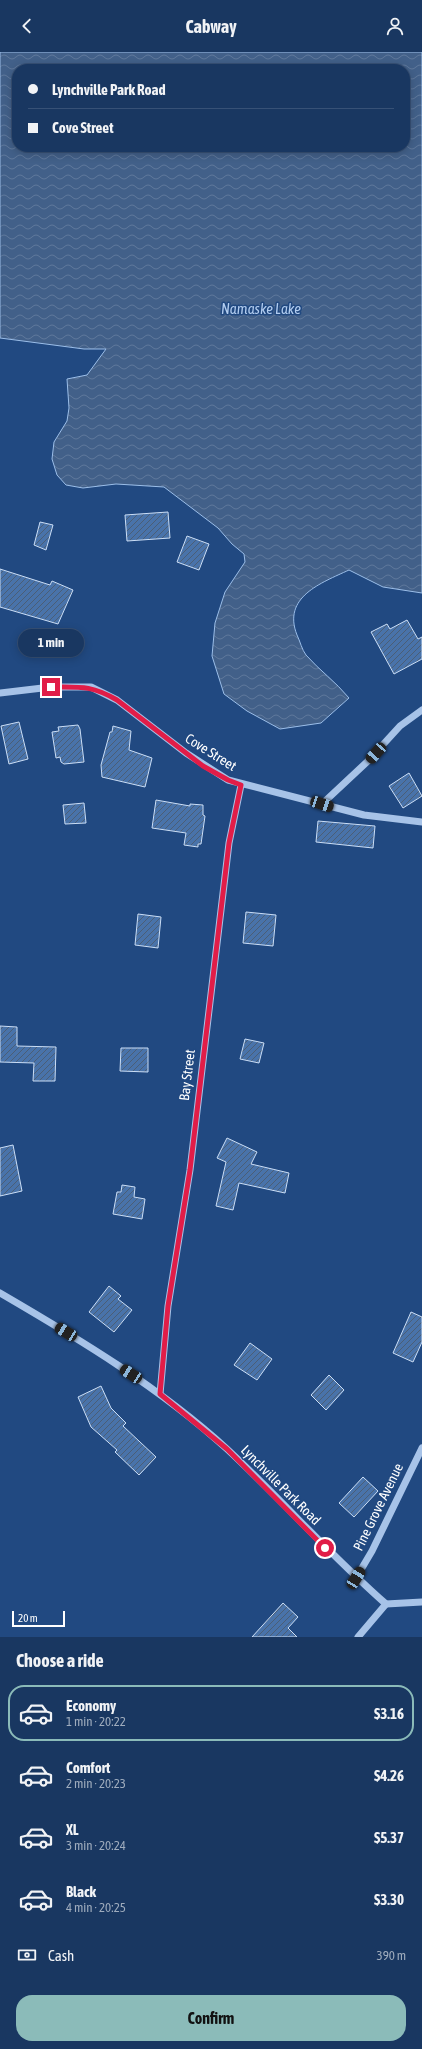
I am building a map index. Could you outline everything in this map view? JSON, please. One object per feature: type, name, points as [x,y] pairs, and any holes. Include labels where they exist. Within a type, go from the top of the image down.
[{"type":"street","name":"Cove Street","points":[[0,693],[51,687],[91,687],[102,691],[117,700],[215,773],[241,785],[364,815],[422,822]]},
{"type":"street","points":[[322,804],[364,766],[400,726],[422,710]]},
{"type":"street","name":"Bay Street","points":[[160,1394],[168,1306],[190,1170],[229,843],[241,785]]},
{"type":"street","name":"Lynchville Park Road","points":[[0,1293],[66,1332],[160,1394],[227,1449],[356,1578],[386,1604]]},
{"type":"street","name":"Pine Grove Avenue","points":[[356,1578],[376,1545],[422,1448]]},
{"type":"street","points":[[358,1637],[386,1604],[422,1602]]},
{"type":"water","name":"Namaske Lake","points":[[0,52],[422,52],[422,593],[383,587],[349,570],[316,586],[299,601],[295,611],[294,622],[303,651],[349,698],[321,723],[280,729],[247,711],[224,694],[212,656],[215,623],[225,592],[245,562],[244,554],[232,544],[218,528],[164,487],[116,484],[83,488],[66,485],[57,475],[52,459],[54,442],[67,421],[69,408],[67,379],[87,375],[106,349],[84,349],[0,338]]},
{"type":"building","points":[[168,512],[170,538],[127,541],[125,515]]},
{"type":"building","points":[[40,522],[53,525],[46,550],[34,545]]},
{"type":"building","points":[[187,536],[209,544],[199,570],[177,562]]},
{"type":"building","points":[[0,569],[50,585],[52,581],[73,590],[58,624],[0,607]]},
{"type":"building","points":[[407,620],[418,639],[422,637],[422,659],[394,674],[371,632],[387,624],[390,629]]},
{"type":"building","points":[[19,722],[28,759],[9,764],[1,726]]},
{"type":"building","points":[[78,725],[80,729],[84,762],[64,764],[61,762],[60,757],[56,758],[52,732],[59,731],[58,727]]},
{"type":"building","points":[[113,726],[131,731],[129,750],[152,758],[145,787],[102,777],[101,765]]},
{"type":"building","points":[[409,773],[422,796],[403,808],[389,786]]},
{"type":"building","points":[[156,800],[190,806],[190,804],[203,805],[203,815],[205,816],[201,844],[198,844],[198,847],[184,845],[186,833],[152,828]]},
{"type":"building","points":[[84,803],[86,823],[65,824],[63,805]]},
{"type":"building","points":[[318,821],[375,826],[373,848],[316,842]]},
{"type":"building","points":[[246,912],[276,915],[273,946],[243,943]]},
{"type":"building","points":[[138,914],[161,917],[158,948],[135,945]]},
{"type":"building","points":[[0,1026],[17,1027],[17,1046],[56,1047],[55,1081],[33,1081],[34,1063],[0,1062]]},
{"type":"building","points":[[245,1039],[264,1043],[259,1063],[240,1059]]},
{"type":"building","points":[[121,1048],[148,1048],[148,1072],[120,1071]]},
{"type":"building","points":[[227,1138],[257,1152],[251,1164],[289,1173],[285,1193],[239,1183],[233,1210],[216,1206],[226,1162],[217,1158]]},
{"type":"building","points":[[13,1145],[22,1191],[0,1196],[0,1148]]},
{"type":"building","points":[[122,1185],[135,1187],[134,1197],[145,1199],[142,1219],[113,1214],[117,1192],[121,1192]]},
{"type":"building","points":[[109,1286],[121,1296],[118,1299],[132,1310],[114,1332],[89,1312]]},
{"type":"building","points":[[411,1312],[422,1317],[422,1342],[413,1362],[393,1353]]},
{"type":"building","points":[[250,1343],[272,1359],[257,1380],[234,1365]]},
{"type":"building","points":[[329,1375],[344,1390],[326,1410],[311,1395]]},
{"type":"building","points":[[101,1386],[111,1408],[126,1423],[123,1426],[156,1457],[139,1475],[115,1452],[117,1450],[91,1427],[78,1397]]},
{"type":"building","points":[[363,1477],[378,1491],[354,1517],[339,1503]]},
{"type":"building","points":[[283,1603],[298,1617],[288,1628],[297,1637],[252,1637]]},
{"type":"route","points":[[51,687],[91,687],[102,691],[117,700],[157,732],[215,773],[241,785],[229,843],[197,1101],[190,1170],[168,1306],[160,1394],[227,1449],[325,1548]]}]
